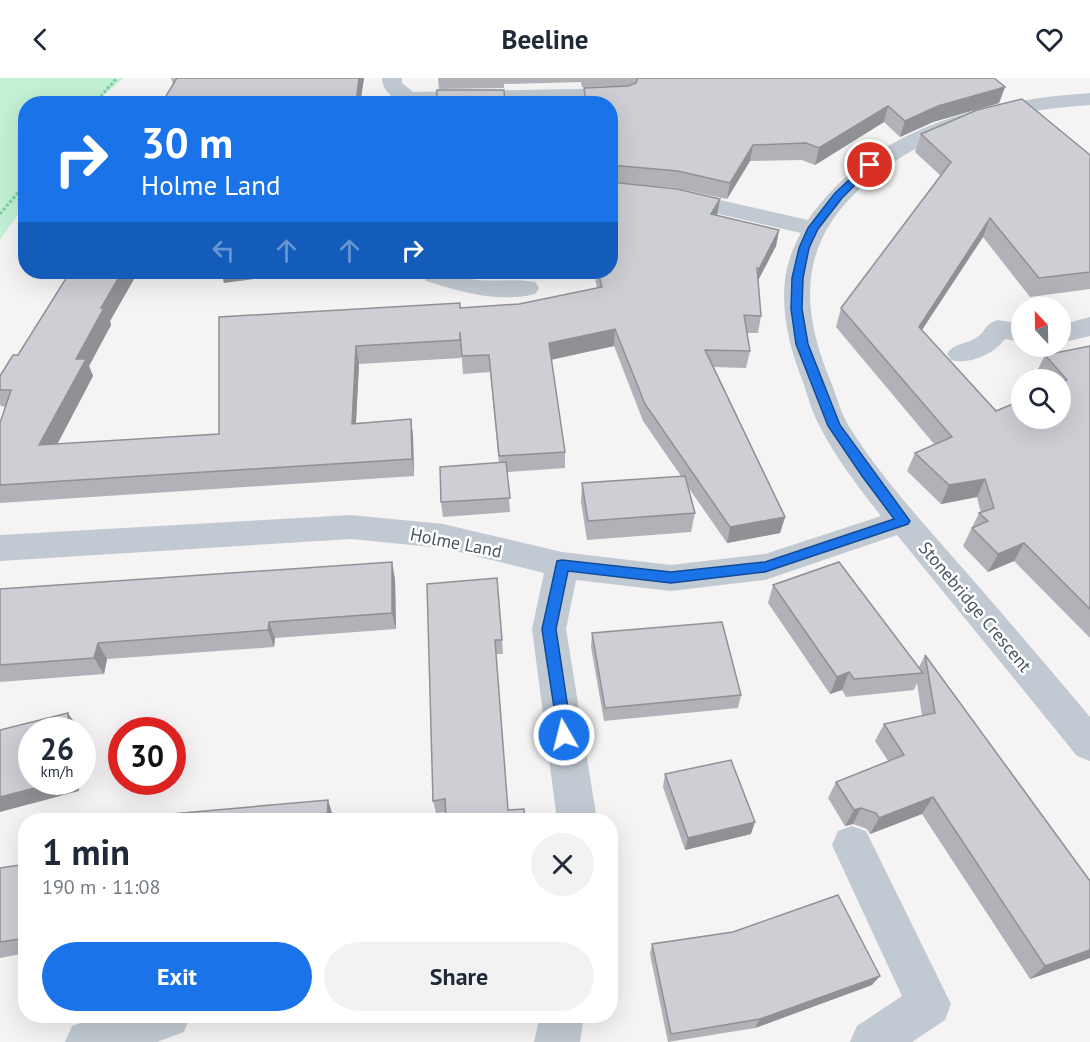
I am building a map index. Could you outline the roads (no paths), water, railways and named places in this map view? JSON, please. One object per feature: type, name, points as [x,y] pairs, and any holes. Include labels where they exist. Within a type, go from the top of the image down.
[{"type":"street","points":[[392,78],[392,85],[402,96]]},
{"type":"street","points":[[598,96],[626,94]]},
{"type":"street","name":"Stonebridge Crescent","points":[[1086,104],[994,111],[964,118],[919,136],[870,165],[838,195],[813,228],[804,248],[797,278],[796,309],[802,344],[834,426],[903,521],[1090,744]]},
{"type":"street","points":[[618,191],[676,197],[813,228]]},
{"type":"street","points":[[445,279],[476,288],[526,288]]},
{"type":"street","points":[[1071,333],[1090,326]]},
{"type":"street","points":[[961,354],[988,343],[998,329],[1011,331]]},
{"type":"street","name":"Holme Land","points":[[0,548],[351,527],[443,536],[562,565],[671,578],[765,567],[903,521]]},
{"type":"street","points":[[562,565],[549,629],[576,813]]},
{"type":"street","points":[[852,845],[929,1004],[873,1042]]},
{"type":"street","points":[[88,1042],[146,1023]]},
{"type":"street","points":[[557,1042],[561,1023]]}]
